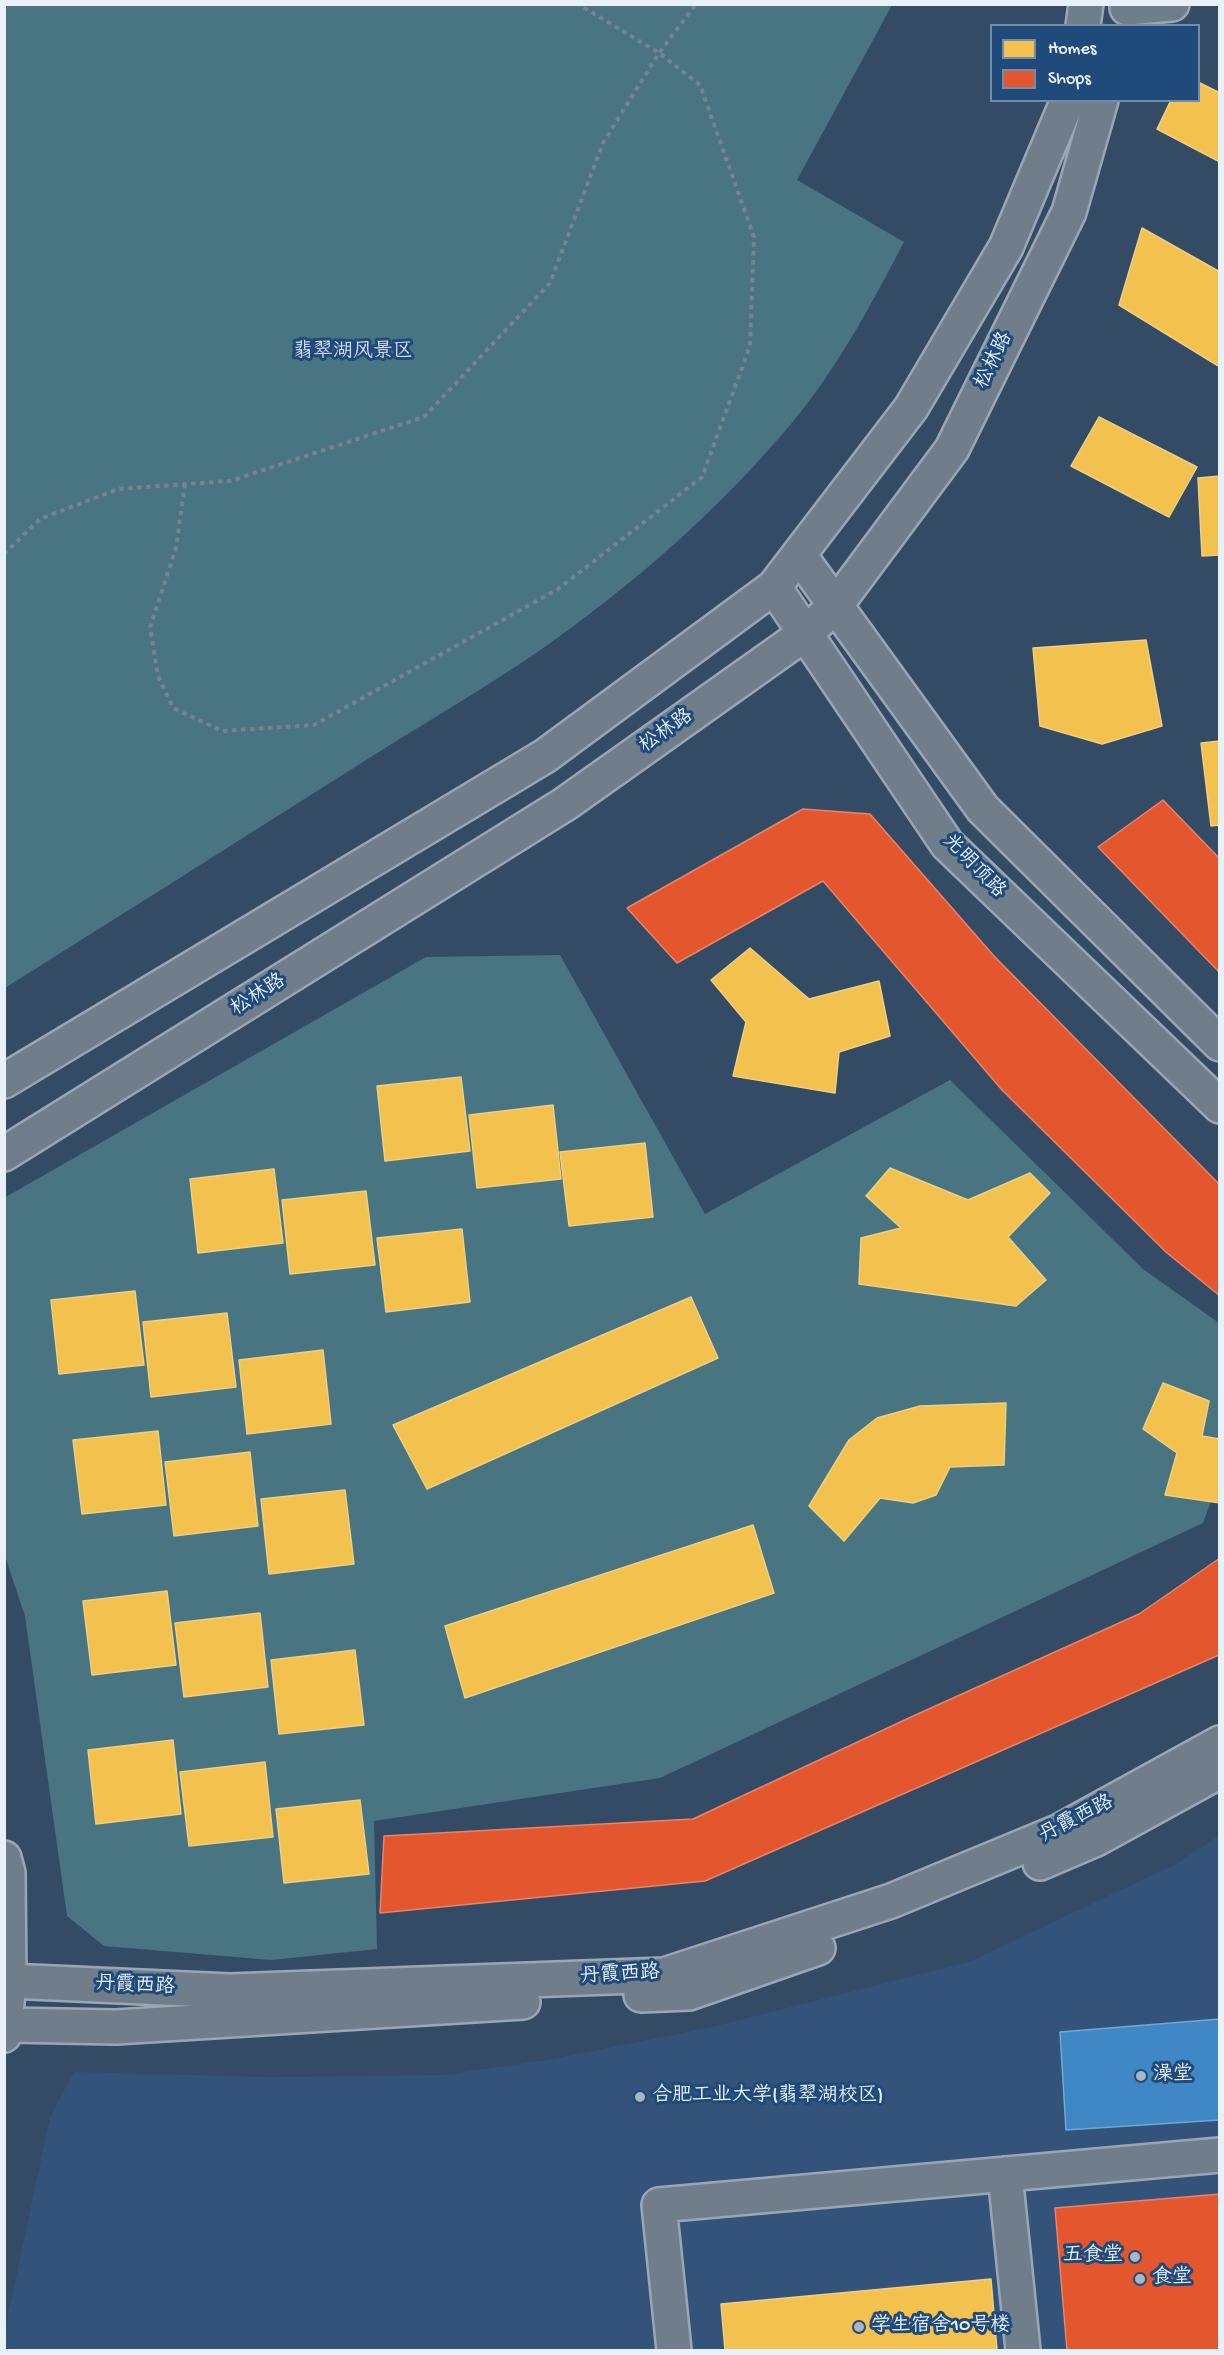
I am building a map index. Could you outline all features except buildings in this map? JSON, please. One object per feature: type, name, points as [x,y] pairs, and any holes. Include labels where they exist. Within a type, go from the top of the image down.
[{"type":"street","points":[[1083,24],[1086,4]]},
{"type":"street","points":[[1125,13],[1173,4]]},
{"type":"street","points":[[4,1081],[545,756],[774,587],[917,398],[1006,247],[1067,102]]},
{"type":"street","name":"松林路","points":[[4,1154],[565,804],[806,633],[836,605],[952,449],[1069,212],[1100,102]]},
{"type":"street","points":[[799,555],[983,809],[1220,1044]]},
{"type":"street","name":"光明顶路","points":[[774,587],[947,844],[1220,1106]]},
{"type":"street","name":"丹霞西路","points":[[9,1981],[230,1991],[664,1975],[891,1900],[1060,1831],[1220,1743]]},
{"type":"street","name":"丹霞西路","points":[[6,2030],[116,2027],[689,1993],[914,1915],[1096,1839],[1220,1771]]},
{"type":"street","points":[[4,1858],[8,1873],[9,1981],[6,2030]]},
{"type":"street","points":[[674,2350],[659,2205],[1220,2155]]},
{"type":"street","points":[[1005,2174],[1023,2350]]},
{"type":"path","points":[[185,484],[176,548],[150,627],[158,676],[174,708],[222,731],[314,725],[558,589],[702,477],[750,346],[754,237],[700,85],[660,53],[578,4]]},
{"type":"path","points":[[4,554],[40,519],[118,489],[230,481],[424,417],[550,283],[603,143],[660,53],[696,4]]},
{"type":"shaded area","name":"合肥工业大学(翡翠湖校区)","points":[[1219,1836],[1219,2350],[5,2350],[4,2334],[50,2117],[74,2072],[270,2077],[443,2075],[553,2059],[708,2028],[969,1962],[1180,1862]]},
{"type":"green space","name":"翡翠湖风景区","points":[[5,4],[892,5],[797,180],[904,242],[866,313],[808,403],[734,487],[641,573],[574,626],[474,694],[5,988]]},
{"type":"green space","points":[[560,955],[705,1214],[950,1080],[1143,1269],[1219,1323],[1219,1480],[1203,1523],[660,1778],[374,1821],[377,1949],[271,1960],[104,1946],[67,1916],[25,1616],[5,1556],[4,1198],[426,957]]},
{"type":"place","name":"澡堂","points":[[1141,2076]]},
{"type":"place","name":"合肥工业大学(翡翠湖校区)","points":[[640,2097]]},
{"type":"place","name":"五食堂","points":[[1135,2257]]},
{"type":"place","name":"食堂","points":[[1140,2279]]},
{"type":"place","name":"学生宿舍10号楼","points":[[859,2327]]}]
